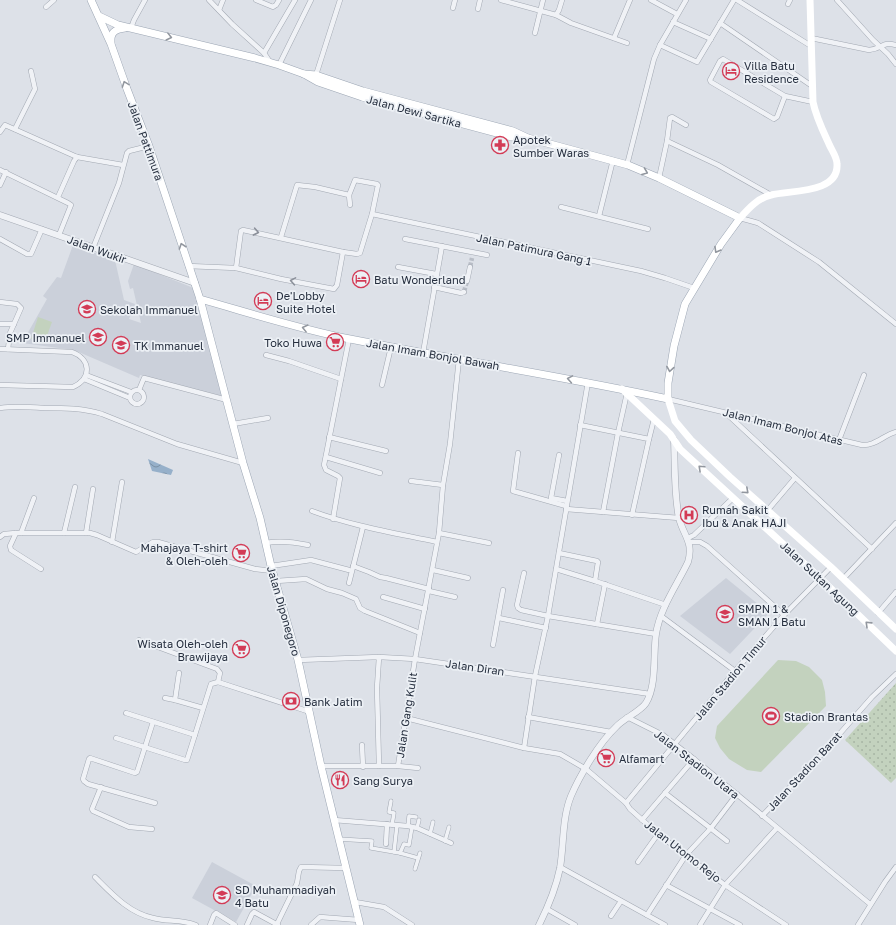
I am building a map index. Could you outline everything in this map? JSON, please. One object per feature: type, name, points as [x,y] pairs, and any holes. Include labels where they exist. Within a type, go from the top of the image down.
[{"type":"main road","name":"Jalan Pattimura","points":[[92,0],[111,44],[149,146],[200,299]]},
{"type":"main road","points":[[668,399],[667,390],[681,315],[694,288],[721,244],[740,218],[756,202],[771,195],[820,187],[832,178],[836,169],[836,159],[816,114],[813,102],[810,0]]},
{"type":"main road","name":"Jalan Dewi Sartika","points":[[99,16],[118,25],[270,62],[304,74],[318,82],[513,131],[528,138],[613,160],[659,178],[740,218]]},
{"type":"main road","points":[[111,44],[110,37],[114,32],[117,30],[131,28]]},
{"type":"main road","name":"Jalan Dewi Sartika","points":[[304,74],[316,75],[362,94]]},
{"type":"main road","name":"Jalan Imam Bonjol Bawah","points":[[200,299],[288,324],[349,339],[588,382],[668,399]]},
{"type":"main road","name":"Jalan Diponegoro","points":[[200,299],[243,463],[298,660],[338,839],[360,923]]},
{"type":"main road","name":"Jalan Sultan Agung","points":[[625,391],[670,434],[680,449],[820,578],[896,651]]},
{"type":"main road","points":[[640,405],[638,400],[639,398],[647,394]]},
{"type":"main road","name":"Jalan Sultan Agung","points":[[668,399],[672,414],[680,428],[730,478],[831,567],[896,630]]},
{"type":"main road","points":[[721,487],[729,484],[730,478]]},
{"type":"street","points":[[46,7],[54,0]]},
{"type":"street","points":[[131,28],[145,0]]},
{"type":"street","points":[[209,0],[232,24],[264,53],[270,62]]},
{"type":"street","points":[[219,10],[223,0]]},
{"type":"street","points":[[256,0],[273,7],[279,0]]},
{"type":"street","points":[[264,53],[294,0]]},
{"type":"street","points":[[279,65],[311,0]]},
{"type":"street","points":[[316,75],[340,0]]},
{"type":"street","points":[[453,8],[455,0]]},
{"type":"street","points":[[478,9],[480,0]]},
{"type":"street","points":[[501,0],[556,15],[571,23],[627,43]]},
{"type":"street","points":[[535,32],[543,0]]},
{"type":"street","points":[[556,15],[562,0]]},
{"type":"street","points":[[614,38],[629,0]]},
{"type":"street","points":[[651,0],[678,14]]},
{"type":"street","points":[[627,165],[654,58],[686,0]]},
{"type":"street","points":[[660,45],[697,62],[720,23],[736,0],[811,46]]},
{"type":"street","points":[[837,0],[896,64]]},
{"type":"street","points":[[673,22],[711,39]]},
{"type":"street","points":[[720,23],[812,86]]},
{"type":"street","points":[[811,38],[869,50],[881,48],[884,44],[888,43],[896,45]]},
{"type":"street","points":[[785,96],[777,116],[774,119],[710,81],[720,61],[723,59],[785,96],[813,102]]},
{"type":"street","points":[[15,130],[35,89],[31,71]]},
{"type":"street","points":[[659,178],[670,118],[672,117],[686,125]]},
{"type":"street","points":[[0,132],[5,125],[77,157],[123,165]]},
{"type":"street","points":[[667,141],[718,165],[771,195]]},
{"type":"street","points":[[93,248],[119,183],[127,152],[149,146]]},
{"type":"street","points":[[58,198],[77,157]]},
{"type":"street","points":[[599,216],[613,160]]},
{"type":"street","points":[[0,170],[71,205],[59,235]]},
{"type":"street","points":[[0,185],[6,172]]},
{"type":"street","points":[[236,268],[242,230],[281,237],[343,252],[360,253],[372,214],[378,185],[355,180],[349,195],[350,205]]},
{"type":"street","points":[[281,237],[297,185],[315,187],[349,195]]},
{"type":"street","points":[[561,207],[648,229]]},
{"type":"street","name":"Jalan Patimura Gang 1","points":[[372,214],[640,271],[679,282],[694,288]]},
{"type":"street","name":"Jalan Wukir","points":[[0,215],[195,283]]},
{"type":"street","points":[[740,218],[758,223],[819,262],[896,324]]},
{"type":"street","points":[[0,239],[27,254],[31,254],[42,229]]},
{"type":"street","points":[[405,239],[487,255]]},
{"type":"street","points":[[423,352],[442,246]]},
{"type":"street","points":[[188,266],[204,265],[236,268],[334,289],[337,285],[343,252]]},
{"type":"street","points":[[472,258],[473,252]]},
{"type":"street","points":[[398,267],[436,274]]},
{"type":"street","points":[[467,281],[470,267]]},
{"type":"street","points":[[434,287],[461,293],[464,292]]},
{"type":"street","points":[[0,302],[17,304],[21,308],[10,333],[8,349]]},
{"type":"street","points":[[0,324],[14,324]]},
{"type":"street","points":[[332,519],[340,481],[338,476],[324,469],[349,339]]},
{"type":"street","points":[[382,385],[391,346]]},
{"type":"street","points":[[0,349],[72,352],[77,354],[85,361],[87,370],[85,377],[79,384],[73,386],[0,385]]},
{"type":"street","points":[[266,355],[278,357],[341,379]]},
{"type":"street","name":"Jalan Gang Kulit","points":[[321,766],[398,766],[415,659],[439,533],[443,484],[450,439],[459,359]]},
{"type":"street","points":[[838,440],[864,375]]},
{"type":"street","points":[[85,377],[131,392],[140,390]]},
{"type":"street","points":[[85,377],[130,398],[133,403],[136,404],[141,404],[144,401],[145,396],[140,390]]},
{"type":"street","points":[[140,390],[143,378],[227,400]]},
{"type":"street","points":[[524,748],[535,676],[546,628],[588,382]]},
{"type":"street","points":[[603,512],[625,391]]},
{"type":"street","points":[[130,398],[131,392]]},
{"type":"street","name":"Jalan Imam Bonjol Atas","points":[[668,399],[838,440],[866,445],[875,443],[891,433],[896,432]]},
{"type":"street","points":[[0,408],[10,407],[90,410],[177,444],[243,463]]},
{"type":"street","points":[[726,412],[872,549]]},
{"type":"street","points":[[233,424],[268,418]]},
{"type":"street","points":[[632,515],[654,419]]},
{"type":"street","points":[[580,425],[649,439]]},
{"type":"street","points":[[329,437],[386,451]]},
{"type":"street","points":[[539,925],[547,909],[560,867],[568,804],[577,784],[611,732],[627,717],[639,711],[646,703],[652,685],[656,634],[661,616],[690,555],[689,540],[679,518],[676,492],[674,440]]},
{"type":"street","points":[[518,453],[513,491],[566,506],[603,512],[679,518]]},
{"type":"street","points":[[559,455],[551,498],[566,506]]},
{"type":"street","points":[[326,457],[380,472]]},
{"type":"street","points":[[767,511],[795,478]]},
{"type":"street","points":[[411,481],[443,484]]},
{"type":"street","points":[[112,542],[122,482]]},
{"type":"street","points":[[64,533],[75,487]]},
{"type":"street","points":[[86,533],[93,489]]},
{"type":"street","points":[[34,498],[19,533],[10,546],[11,550],[41,569]]},
{"type":"street","points":[[689,540],[733,498]]},
{"type":"street","points":[[312,511],[332,519],[363,527],[437,542]]},
{"type":"street","points":[[843,579],[896,523]]},
{"type":"street","points":[[348,583],[363,527]]},
{"type":"street","points":[[0,537],[4,534],[19,533],[86,533],[97,535],[136,552],[153,542],[158,542],[255,569],[272,568],[311,560],[349,570]]},
{"type":"street","points":[[439,533],[489,543]]},
{"type":"street","points":[[689,540],[700,542],[707,546],[784,614]]},
{"type":"street","points":[[266,543],[274,541],[308,545]]},
{"type":"street","points":[[558,553],[598,561],[595,581]]},
{"type":"street","points":[[353,566],[381,578],[386,578],[455,597]]},
{"type":"street","name":"Jalan Stadion Timur","points":[[626,803],[784,614],[831,567]]},
{"type":"street","points":[[433,570],[468,578]]},
{"type":"street","points":[[556,570],[605,584],[666,605]]},
{"type":"street","points":[[524,573],[518,608],[521,610],[656,634]]},
{"type":"street","points":[[276,581],[306,579],[327,589],[356,599],[360,608],[365,611],[420,633]]},
{"type":"street","points":[[597,624],[605,584]]},
{"type":"street","points":[[493,645],[504,590]]},
{"type":"street","points":[[878,613],[896,592]]},
{"type":"street","points":[[383,597],[425,609]]},
{"type":"street","points":[[661,616],[735,671]]},
{"type":"street","points":[[499,618],[546,628]]},
{"type":"street","points":[[139,640],[217,669],[220,673],[218,682]]},
{"type":"street","points":[[379,657],[377,688],[379,766]]},
{"type":"street","name":"Jalan Diran","points":[[298,660],[379,657],[415,659],[650,694]]},
{"type":"street","points":[[174,700],[179,673]]},
{"type":"street","name":"Jalan Stadion Barat","points":[[762,816],[821,755],[872,697],[896,674]]},
{"type":"street","points":[[116,738],[187,760],[211,684],[218,682],[310,712]]},
{"type":"street","points":[[165,698],[203,708]]},
{"type":"street","points":[[126,713],[195,735]]},
{"type":"street","points":[[528,717],[611,732]]},
{"type":"street","name":"Jalan Stadion Utara","points":[[627,717],[656,731],[694,759],[870,904]]},
{"type":"street","name":"Jalan Utomo Rejo","points":[[406,718],[524,748],[560,754],[586,769],[626,803],[658,834],[725,885],[786,925]]},
{"type":"street","points":[[153,722],[138,771],[136,773],[93,758],[89,759],[83,780],[88,784],[155,803]]},
{"type":"street","points":[[362,744],[363,766]]},
{"type":"street","points":[[642,820],[694,759]]},
{"type":"street","points":[[398,766],[418,768]]},
{"type":"street","points":[[101,787],[92,809],[93,811],[129,827],[152,829]]},
{"type":"street","points":[[665,794],[727,841]]},
{"type":"street","points":[[647,915],[686,855],[711,828],[737,794]]},
{"type":"street","points":[[386,844],[389,824],[394,813],[389,812],[391,801]]},
{"type":"street","points":[[400,853],[404,844],[409,845],[412,827],[410,816],[417,819],[412,827]]},
{"type":"street","points":[[334,820],[412,827],[451,844]]},
{"type":"street","points":[[430,834],[433,822]]},
{"type":"street","points":[[394,852],[398,825]]},
{"type":"street","points":[[445,841],[449,827]]},
{"type":"street","points":[[700,925],[725,885],[777,828]]},
{"type":"street","points":[[638,862],[658,834]]},
{"type":"street","points":[[338,839],[372,841],[371,848],[418,858]]},
{"type":"street","points":[[415,869],[420,853]]},
{"type":"street","points":[[247,925],[254,912],[278,924],[297,883],[301,867],[346,868]]},
{"type":"street","points":[[560,867],[664,925]]},
{"type":"street","points":[[858,925],[870,904],[896,867]]},
{"type":"street","points":[[95,877],[121,902],[143,915],[154,919],[186,921],[196,925]]},
{"type":"street","points":[[666,885],[740,925]]},
{"type":"street","points":[[611,916],[621,901]]},
{"type":"street","points":[[355,902],[384,907],[412,925]]},
{"type":"street","points":[[547,909],[575,925]]},
{"type":"street","points":[[210,925],[216,913],[235,925]]},
{"type":"street","points":[[311,925],[320,917],[360,923]]},
{"type":"shaded area","points":[[73,245],[115,260],[124,300],[135,304],[129,319],[141,323],[133,288],[130,289],[128,281],[134,264],[194,289],[222,396],[140,375],[139,378],[74,350],[22,343],[47,299],[43,296],[57,277],[61,278]]},
{"type":"shaded area","name":"SMPN 1 & SMAN 1 Batu","points":[[726,578],[769,613],[730,654],[680,616]]},
{"type":"shaded area","name":"SD Muhammadiyah 4 Batu","points":[[212,862],[256,886],[236,922],[192,898]]},
{"type":"green space","points":[[38,317],[52,322],[44,344],[31,339]]},
{"type":"green space","name":"Stadion Brantas","points":[[778,660],[796,661],[809,667],[822,680],[826,706],[761,772],[747,770],[729,759],[720,748],[715,738],[717,726]]},
{"type":"green space","points":[[896,683],[896,778],[891,783],[845,740]]},
{"type":"water","points":[[148,459],[173,470],[171,475],[152,471]]},
{"type":"tunnel","points":[[470,267],[472,258]]},
{"type":"tunnel","points":[[464,292],[467,281]]},
{"type":"place","name":"Villa Batu Residence","points":[[731,71]]},
{"type":"place","name":"Apotek Sumber Waras","points":[[500,145]]},
{"type":"place","name":"Batu Wonderland","points":[[361,279]]},
{"type":"place","name":"De'Lobby Suite Hotel","points":[[263,301]]},
{"type":"place","name":"Sekolah Immanuel","points":[[87,309]]},
{"type":"place","name":"SMP Immanuel","points":[[98,337]]},
{"type":"place","name":"Toko Huwa","points":[[335,342]]},
{"type":"place","name":"TK Immanuel","points":[[121,345]]},
{"type":"place","name":"Rumah Sakit Ibu & Anak HAJI","points":[[689,515]]},
{"type":"place","name":"Mahajaya T-shirt & Oleh-oleh","points":[[241,553]]},
{"type":"place","name":"SMPN 1 & SMAN 1 Batu","points":[[725,614]]},
{"type":"place","name":"Wisata Oleh-oleh Brawijaya","points":[[241,649]]},
{"type":"place","name":"Bank Jatim","points":[[291,701]]},
{"type":"place","name":"Stadion Brantas","points":[[771,716]]},
{"type":"place","name":"Alfamart","points":[[606,758]]},
{"type":"place","name":"Sang Surya","points":[[340,780]]},
{"type":"place","name":"SD Muhammadiyah 4 Batu","points":[[222,895]]}]
